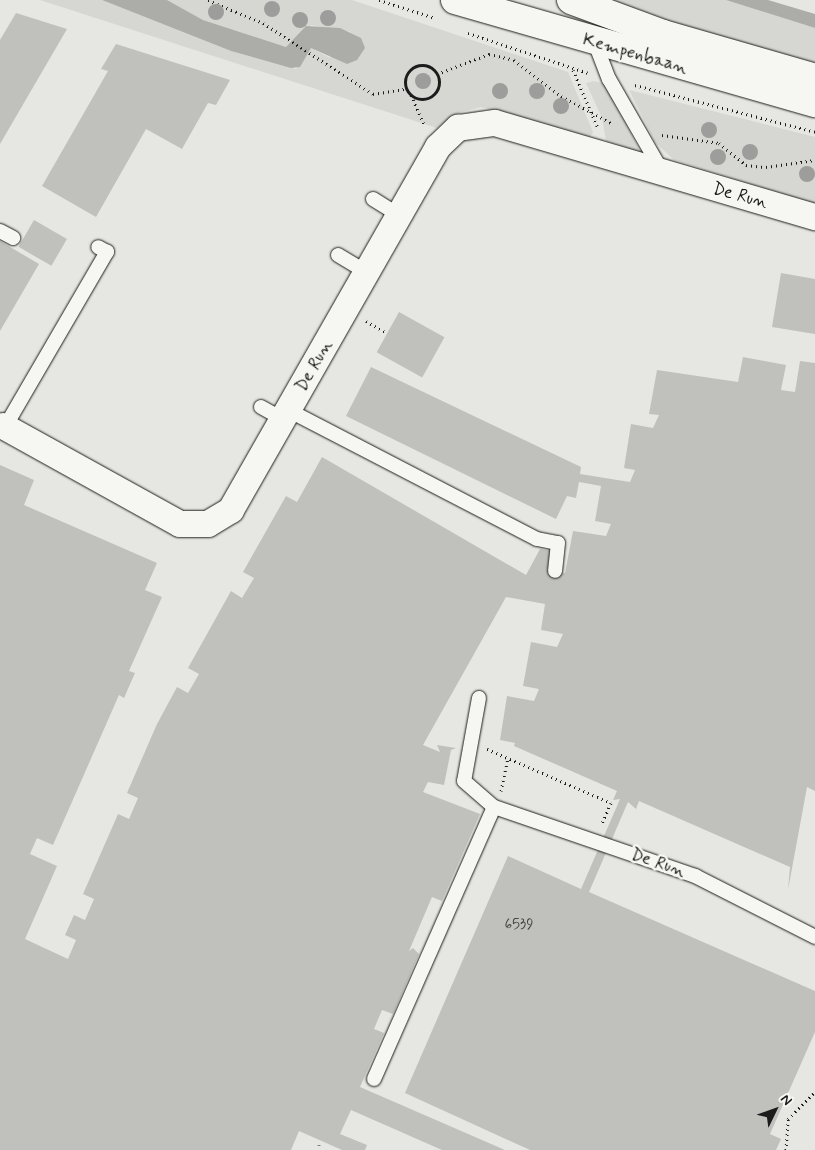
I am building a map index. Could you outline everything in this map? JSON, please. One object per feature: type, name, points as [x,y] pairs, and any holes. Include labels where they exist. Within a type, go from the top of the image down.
[{"type":"main road","name":"Kempenbaan","points":[[455,0],[595,43],[815,103]]},
{"type":"main road","name":"Kempenbaan","points":[[571,0],[663,34],[815,78]]},
{"type":"street","name":"De Run","points":[[3,426],[180,524],[208,524],[231,510],[278,412],[366,272],[438,147],[458,128],[496,123],[665,175],[815,217]]},
{"type":"lane","points":[[595,43],[609,79],[665,175]]},
{"type":"lane","points":[[373,199],[399,215]]},
{"type":"lane","points":[[0,231],[13,238]]},
{"type":"lane","points":[[3,426],[107,252],[98,246]]},
{"type":"lane","points":[[338,255],[366,272]]},
{"type":"lane","points":[[278,412],[537,539],[558,543],[554,571]]},
{"type":"lane","name":"De Run","points":[[478,698],[464,780],[494,807],[695,876],[815,936]]},
{"type":"lane","points":[[374,1079],[494,807]]},
{"type":"path","points":[[208,0],[263,23],[373,94],[406,89]]},
{"type":"path","points":[[406,89],[411,68],[420,64],[437,74],[436,92],[420,98],[411,95]]},
{"type":"path","points":[[573,69],[596,117],[597,154]]},
{"type":"path","points":[[406,89],[426,125],[421,133]]},
{"type":"path","points":[[470,746],[508,758],[611,803],[593,841]]},
{"type":"path","points":[[494,807],[506,780],[508,758]]},
{"type":"path","points":[[786,1150],[788,1119],[815,1092]]},
{"type":"path","points":[[318,1145],[319,1150]]},
{"type":"shaded area","points":[[0,0],[815,0],[815,1150],[0,1150]]},
{"type":"shaded area","points":[[40,0],[102,0],[231,51],[296,69],[311,48],[330,58],[351,32],[311,25],[286,47],[203,20],[167,0],[352,0],[568,72],[593,132],[590,137],[481,107],[458,113],[437,128]]},
{"type":"shaded area","points":[[102,0],[167,0],[203,20],[286,47],[306,26],[340,28],[361,38],[365,48],[357,60],[347,64],[311,48],[300,67],[291,68],[231,51]]},
{"type":"shaded area","points":[[602,0],[726,0],[815,28],[815,63],[725,41]]},
{"type":"shaded area","points":[[726,0],[768,0],[815,14],[815,28]]},
{"type":"shaded area","points":[[594,81],[605,84],[641,153],[606,141],[602,118],[586,83]]},
{"type":"shaded area","points":[[629,90],[815,137],[815,204],[674,160],[655,142]]},
{"type":"building","points":[[16,13],[67,29],[0,144],[0,40]]},
{"type":"building","points":[[116,44],[230,80],[216,105],[208,103],[182,149],[146,129],[96,217],[42,186],[108,71],[101,69]]},
{"type":"building","points":[[34,220],[67,239],[51,266],[18,247]]},
{"type":"building","points":[[0,241],[39,264],[0,331]]},
{"type":"building","points":[[781,273],[815,279],[815,334],[772,327]]},
{"type":"building","points":[[399,312],[444,337],[422,377],[377,352]]},
{"type":"building","points":[[743,357],[786,365],[781,390],[795,392],[800,361],[815,363],[815,791],[807,787],[788,890],[790,867],[639,801],[636,809],[628,802],[589,892],[815,991],[815,1032],[770,1134],[781,1139],[776,1150],[530,1150],[405,1093],[508,856],[581,889],[620,799],[613,800],[617,791],[514,746],[515,743],[500,740],[507,696],[534,701],[539,689],[523,686],[531,642],[557,647],[563,634],[541,630],[545,604],[506,597],[423,745],[440,752],[437,745],[456,748],[451,750],[444,785],[428,782],[423,792],[480,814],[442,901],[432,897],[409,951],[413,948],[419,954],[393,1014],[382,1010],[374,1029],[384,1033],[360,1087],[505,1150],[442,1150],[351,1110],[340,1134],[367,1145],[365,1150],[342,1150],[299,1131],[291,1150],[0,1150],[0,465],[34,480],[24,505],[157,563],[145,590],[162,597],[129,671],[135,673],[124,698],[119,695],[53,845],[37,838],[30,854],[57,866],[25,939],[68,959],[76,940],[65,935],[74,915],[85,920],[94,899],[83,894],[118,814],[129,819],[138,798],[127,793],[157,724],[177,687],[188,693],[199,674],[188,668],[231,591],[242,598],[254,578],[243,572],[286,496],[297,502],[322,457],[526,575],[540,549],[551,551],[548,570],[565,573],[573,531],[606,536],[611,524],[595,521],[601,486],[579,482],[576,498],[567,496],[556,519],[346,416],[371,367],[581,467],[580,474],[630,482],[635,470],[624,468],[631,424],[653,428],[659,415],[649,414],[657,370],[738,382]]}]
